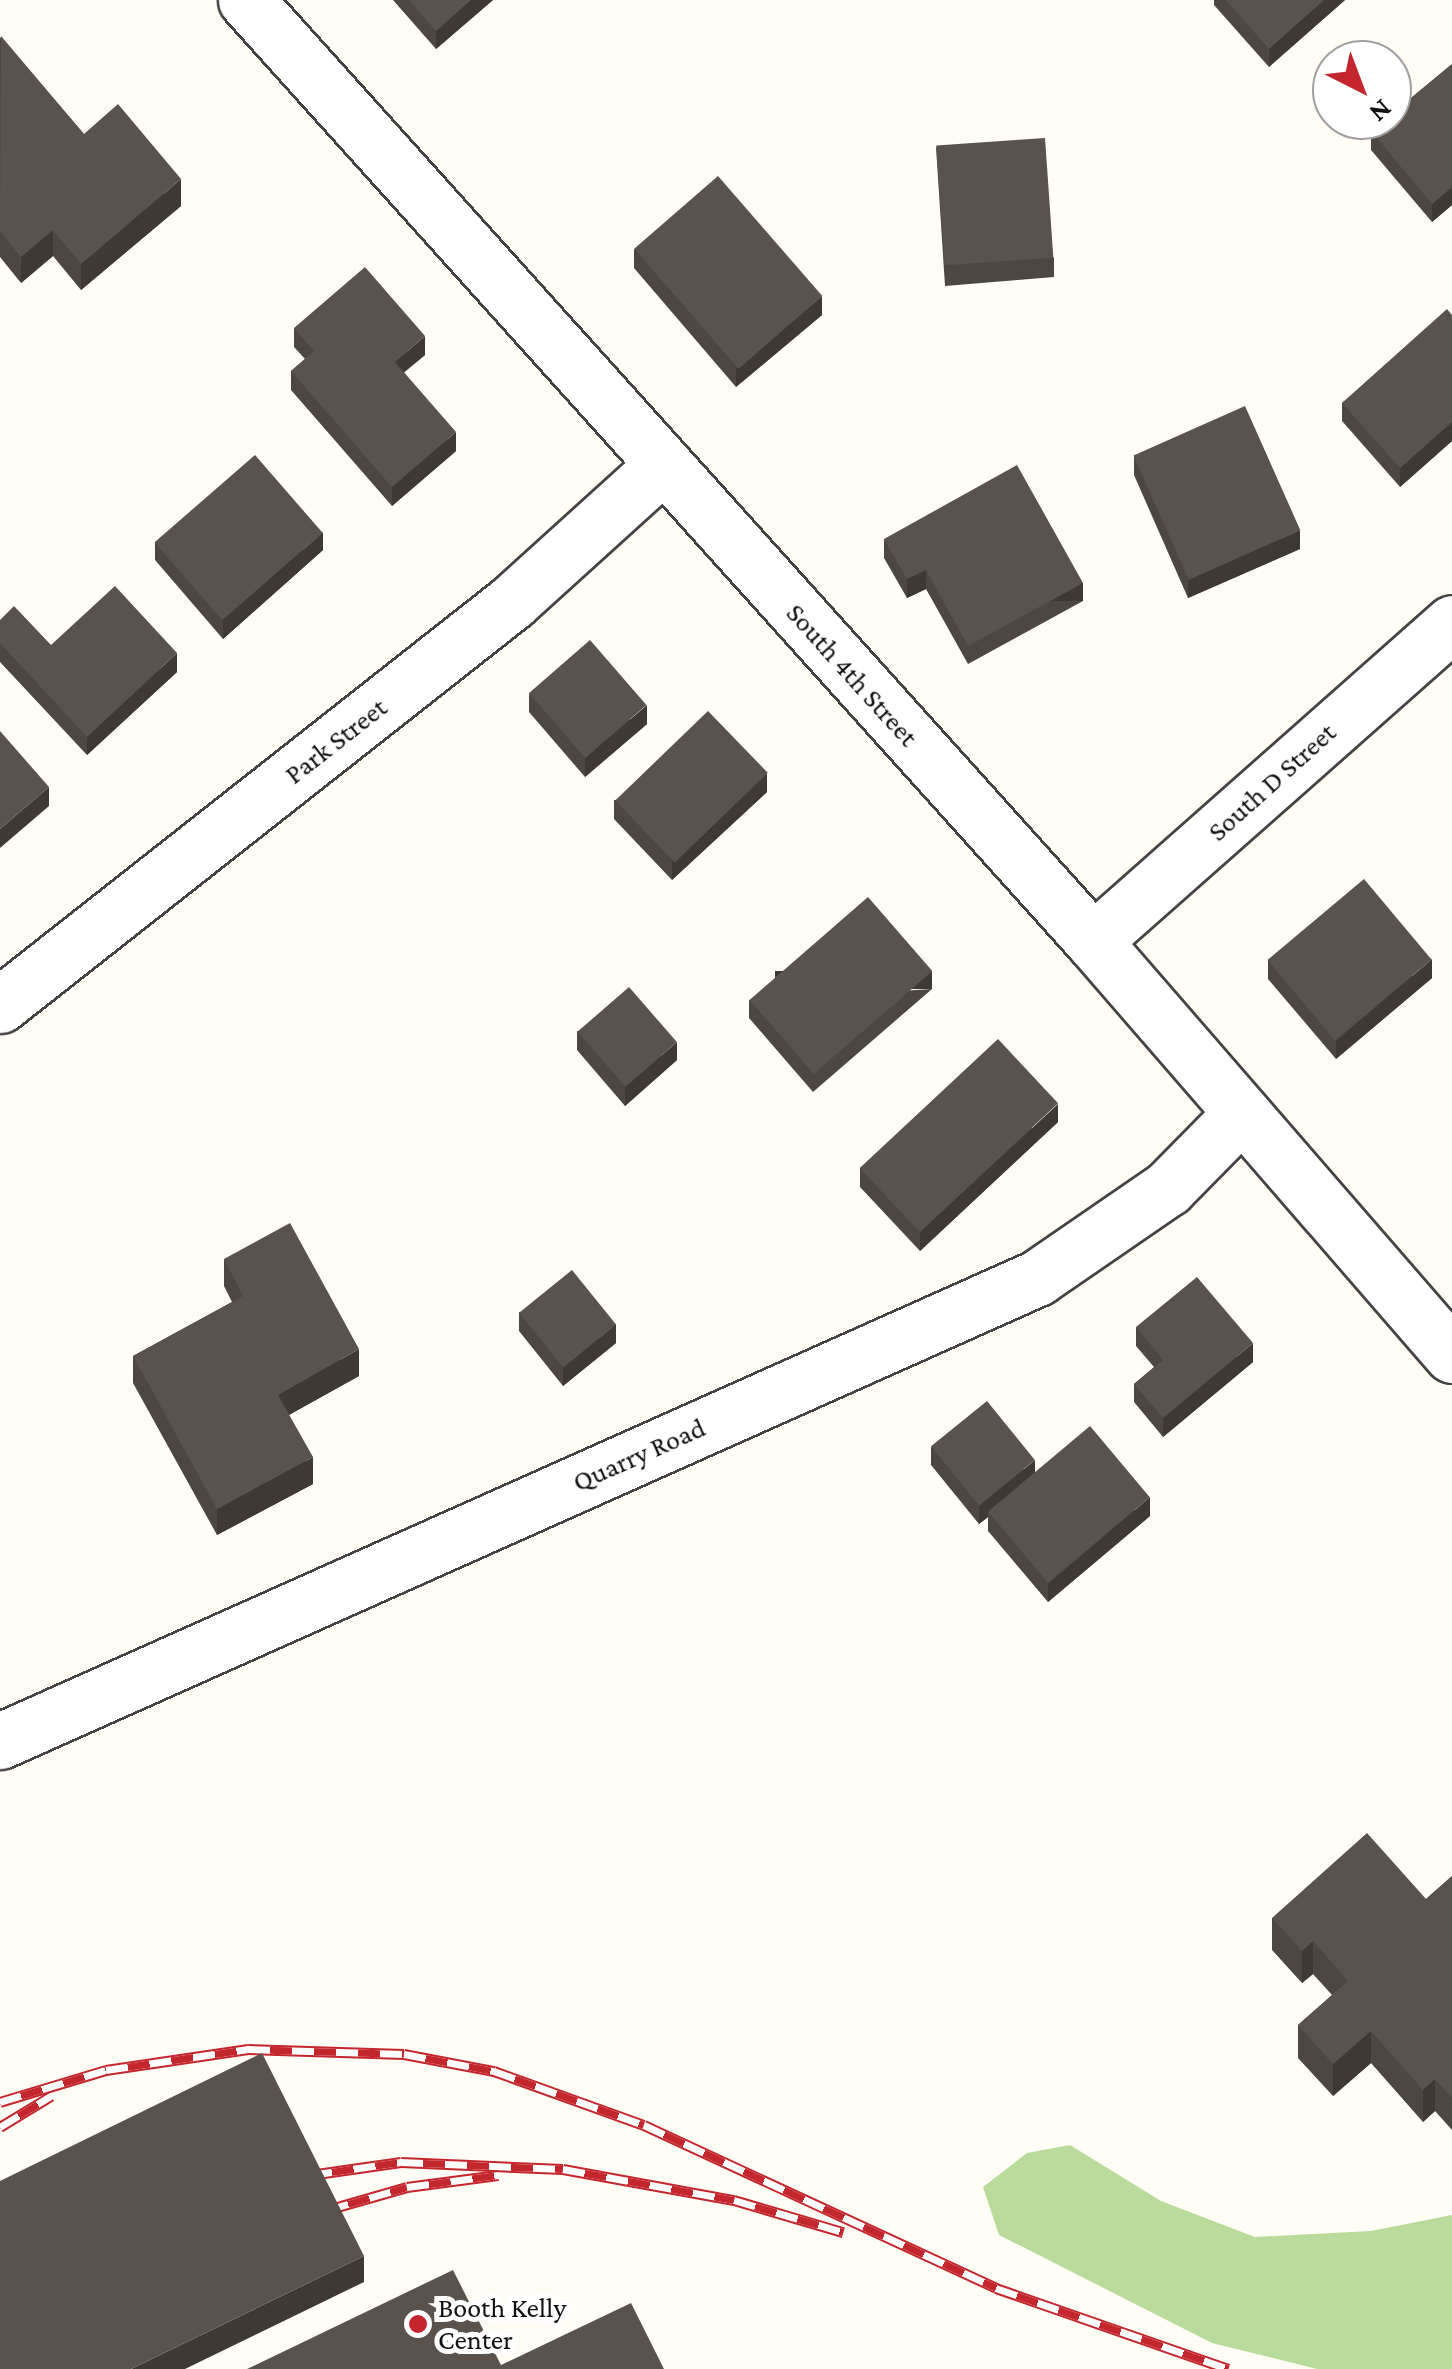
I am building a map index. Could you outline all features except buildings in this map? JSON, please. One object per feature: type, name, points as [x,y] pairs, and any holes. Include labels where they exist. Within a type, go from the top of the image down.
[{"type":"street","name":"South 4th Street","points":[[246,0],[1092,941],[1452,1355]]},
{"type":"street","name":"Park Street","points":[[0,1005],[512,602],[662,466]]},
{"type":"street","name":"South D Street","points":[[1092,941],[1452,623]]},
{"type":"street","name":"Quarry Road","points":[[0,1741],[1037,1278],[1168,1188],[1242,1112]]},
{"type":"green space","points":[[1070,2145],[1161,2201],[1255,2237],[1371,2231],[1452,2215],[1452,2369],[1317,2369],[1212,2343],[999,2235],[983,2187],[1027,2153]]},
{"type":"railway","points":[[0,2102],[106,2070],[248,2049],[404,2054],[494,2071],[644,2125],[996,2288],[1228,2369]]},
{"type":"railway","points":[[0,2127],[51,2096]]},
{"type":"railway","points":[[310,2175],[401,2162],[563,2169],[734,2200],[843,2232]]},
{"type":"railway","points":[[327,2210],[407,2187],[498,2175]]},
{"type":"place","name":"Booth Kelly Center","points":[[418,2324]]}]
